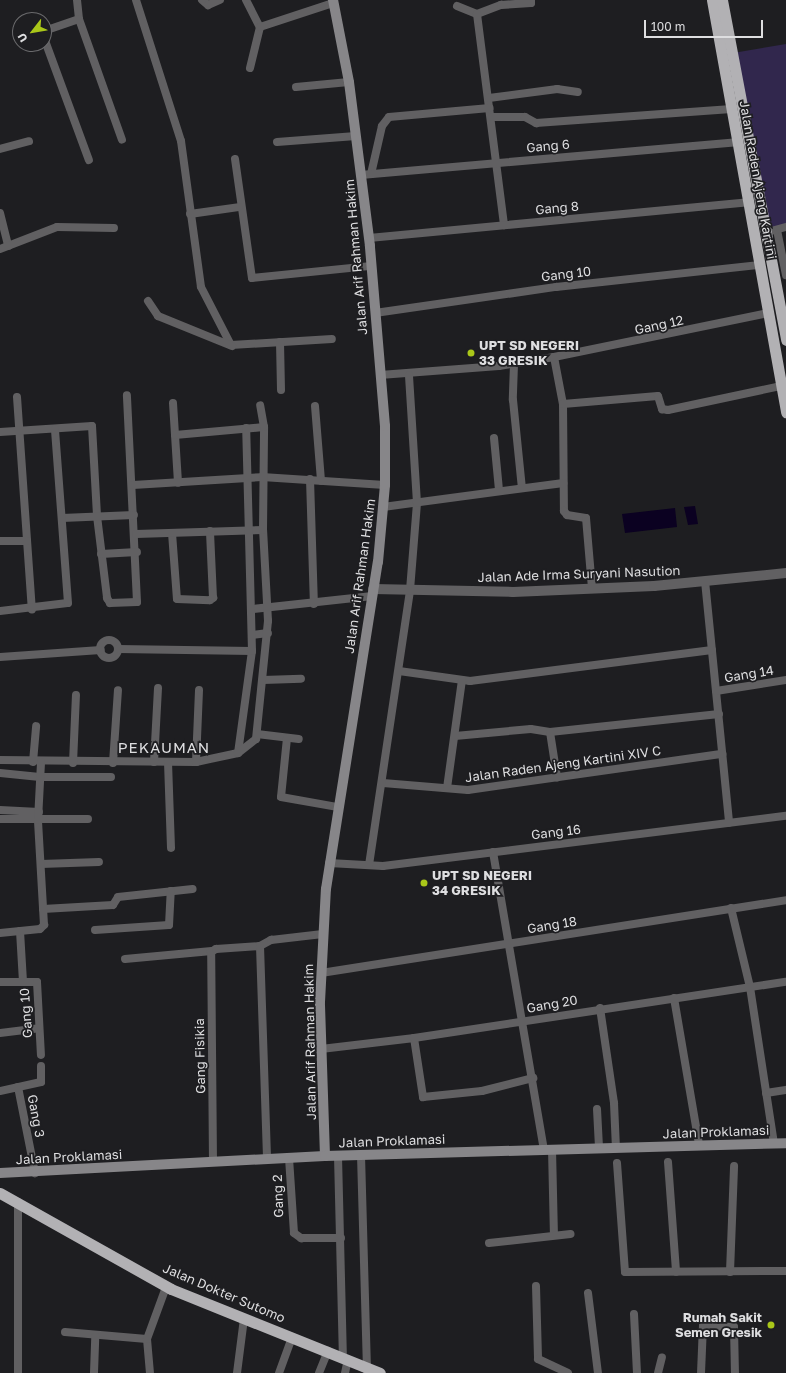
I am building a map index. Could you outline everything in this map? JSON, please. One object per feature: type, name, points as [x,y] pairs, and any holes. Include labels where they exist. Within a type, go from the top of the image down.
[{"type":"highway","name":"Jalan Raden Ajeng Kartini","points":[[712,0],[780,386],[786,412]]},
{"type":"highway","name":"Jalan Raden Ajeng Kartini","points":[[722,0],[771,231],[786,340]]},
{"type":"highway","name":"Jalan Dokter Sutomo","points":[[0,1193],[166,1287],[345,1358],[367,1370],[380,1373]]},
{"type":"main road","name":"Jalan Arif Rahman Hakim","points":[[325,1156],[321,1049],[321,973],[323,934],[330,863],[373,592],[385,485],[385,426],[371,266],[366,175],[356,136],[349,82],[333,2]]},
{"type":"main road","name":"Jalan Proklamasi","points":[[0,1173],[35,1173],[325,1156],[786,1143]]},
{"type":"street","points":[[77,0],[79,19],[122,140]]},
{"type":"street","points":[[136,0],[181,141],[201,287],[232,346]]},
{"type":"street","points":[[202,0],[208,5],[220,0]]},
{"type":"street","points":[[246,0],[260,27],[250,68]]},
{"type":"street","points":[[457,6],[477,14],[501,6],[531,3],[531,0]]},
{"type":"street","points":[[260,27],[333,2]]},
{"type":"street","points":[[477,14],[492,117],[504,225]]},
{"type":"street","points":[[52,27],[79,19]]},
{"type":"street","points":[[49,52],[89,160]]},
{"type":"street","points":[[296,87],[349,82]]},
{"type":"street","points":[[489,98],[557,89],[578,92]]},
{"type":"street","points":[[366,175],[382,126],[389,117],[490,108]]},
{"type":"street","points":[[492,117],[525,117],[536,122],[731,109]]},
{"type":"street","points":[[277,142],[356,136]]},
{"type":"street","points":[[0,149],[29,141]]},
{"type":"street","name":"Gang 6","points":[[366,175],[497,162],[737,142]]},
{"type":"street","points":[[235,159],[240,207],[252,278],[371,266]]},
{"type":"street","name":"Gang 8","points":[[369,238],[748,202]]},
{"type":"street","points":[[190,214],[240,207]]},
{"type":"street","points":[[0,213],[4,247],[58,227],[114,228]]},
{"type":"street","points":[[786,227],[771,231],[786,274]]},
{"type":"street","name":"Gang 10","points":[[375,313],[556,287],[760,266]]},
{"type":"street","points":[[148,301],[158,316],[232,346],[332,340]]},
{"type":"street","name":"Gang 12","points":[[380,376],[409,375],[514,364],[768,314]]},
{"type":"street","points":[[280,342],[280,390]]},
{"type":"street","points":[[554,357],[563,404],[565,513],[583,516],[587,520],[592,588]]},
{"type":"street","points":[[514,364],[513,400],[522,488]]},
{"type":"street","points":[[369,865],[383,783],[410,590],[417,503],[409,375]]},
{"type":"street","points":[[563,404],[658,396],[662,409],[668,410],[780,386]]},
{"type":"street","points":[[0,432],[93,428],[97,516],[108,601],[137,602],[137,552],[127,395]]},
{"type":"street","points":[[17,397],[32,609]]},
{"type":"street","points":[[173,403],[178,483]]},
{"type":"street","points":[[0,760],[73,763],[196,762],[238,753],[253,743],[257,734],[268,633],[262,530],[264,427],[260,405]]},
{"type":"street","points":[[316,406],[321,481]]},
{"type":"street","points":[[175,435],[264,427]]},
{"type":"street","points":[[238,753],[252,651],[252,609],[245,479],[246,428]]},
{"type":"street","points":[[0,611],[32,609],[68,603],[55,429]]},
{"type":"street","points":[[494,438],[499,490]]},
{"type":"street","points":[[133,485],[262,477],[385,485]]},
{"type":"street","points":[[310,479],[314,604]]},
{"type":"street","points":[[383,507],[499,490],[564,483]]},
{"type":"street","points":[[62,518],[134,515]]},
{"type":"street","points":[[136,534],[247,529],[262,530]]},
{"type":"street","points":[[172,532],[178,600],[210,600],[213,598],[210,531]]},
{"type":"street","points":[[0,541],[27,541]]},
{"type":"street","points":[[101,554],[137,552]]},
{"type":"street","name":"Jalan Ade Irma Suryani Nasution","points":[[373,592],[410,590],[512,592],[705,581],[786,573]]},
{"type":"street","points":[[705,581],[729,822]]},
{"type":"street","points":[[252,609],[314,604],[373,592]]},
{"type":"street","points":[[252,635],[268,633]]},
{"type":"street","points":[[0,657],[100,650],[102,644],[110,640],[118,649],[252,651]]},
{"type":"street","points":[[399,671],[462,680],[712,650]]},
{"type":"street","points":[[251,661],[264,662]]},
{"type":"street","points":[[263,680],[301,679]]},
{"type":"street","points":[[447,788],[456,736],[462,680]]},
{"type":"street","name":"Gang 14","points":[[716,691],[786,680]]},
{"type":"street","points":[[154,762],[158,688]]},
{"type":"street","points":[[114,763],[118,690]]},
{"type":"street","points":[[196,762],[199,690]]},
{"type":"street","points":[[73,763],[76,695]]},
{"type":"street","points":[[456,736],[531,729],[550,732],[719,714]]},
{"type":"street","points":[[0,933],[43,928],[39,816],[40,777],[37,762],[36,726]]},
{"type":"street","points":[[550,732],[557,777]]},
{"type":"street","points":[[257,734],[299,739]]},
{"type":"street","points":[[286,738],[281,797],[338,807]]},
{"type":"street","name":"Jalan Raden Ajeng Kartini XIV C","points":[[383,783],[468,790],[722,754]]},
{"type":"street","points":[[168,762],[171,848]]},
{"type":"street","points":[[0,774],[40,777],[111,777]]},
{"type":"street","points":[[0,810],[39,816],[88,819]]},
{"type":"street","points":[[0,819],[39,816]]},
{"type":"street","name":"Gang 16","points":[[330,863],[369,865],[493,852],[786,816]]},
{"type":"street","points":[[493,852],[507,944],[548,1150],[554,1235]]},
{"type":"street","points":[[41,864],[99,862]]},
{"type":"street","points":[[43,909],[113,904],[118,897],[193,889]]},
{"type":"street","points":[[95,930],[169,925],[171,891]]},
{"type":"street","name":"Gang 18","points":[[321,973],[786,900]]},
{"type":"street","points":[[731,908],[750,987],[774,1143]]},
{"type":"street","points":[[20,931],[23,981]]},
{"type":"street","points":[[125,958],[260,946],[271,940],[323,934]]},
{"type":"street","points":[[260,946],[267,1159]]},
{"type":"street","name":"Gang Fisikia","points":[[212,950],[213,1162]]},
{"type":"street","name":"Gang 10","points":[[0,982],[38,982],[41,1054]]},
{"type":"street","name":"Gang 20","points":[[321,1049],[414,1038],[600,1008],[786,982]]},
{"type":"street","points":[[674,998],[699,1145]]},
{"type":"street","points":[[600,1008],[614,1103],[616,1148]]},
{"type":"street","points":[[0,1033],[39,1028]]},
{"type":"street","points":[[414,1038],[420,1094],[424,1097],[482,1092],[533,1078]]},
{"type":"street","points":[[0,1091],[41,1082],[41,1066]]},
{"type":"street","name":"Gang 3","points":[[18,1087],[35,1173]]},
{"type":"street","points":[[766,1093],[786,1090]]},
{"type":"street","points":[[597,1109],[599,1148]]},
{"type":"street","points":[[361,1155],[367,1370]]},
{"type":"street","points":[[338,1156],[345,1373]]},
{"type":"street","name":"Gang 2","points":[[288,1158],[294,1233],[301,1238],[341,1238]]},
{"type":"street","points":[[668,1162],[676,1272]]},
{"type":"street","points":[[617,1163],[625,1272],[786,1271]]},
{"type":"street","points":[[730,1272],[734,1166]]},
{"type":"street","points":[[18,1202],[18,1373]]},
{"type":"street","points":[[489,1243],[571,1234]]},
{"type":"street","points":[[536,1286],[538,1359],[568,1373]]},
{"type":"street","points":[[150,1373],[147,1339],[166,1287]]},
{"type":"street","points":[[588,1293],[598,1373]]},
{"type":"street","points":[[634,1314],[637,1373]]},
{"type":"street","points":[[237,1373],[244,1318]]},
{"type":"street","points":[[701,1373],[703,1326],[734,1327],[736,1373]]},
{"type":"street","points":[[65,1332],[95,1337],[147,1339]]},
{"type":"street","points":[[94,1373],[95,1337]]},
{"type":"street","points":[[279,1373],[292,1337]]},
{"type":"street","points":[[319,1373],[328,1351]]},
{"type":"street","points":[[658,1373],[662,1357]]},
{"type":"shaded area","points":[[786,44],[786,224],[765,229],[733,53]]},
{"type":"shaded area","points":[[695,506],[698,524],[688,525],[684,507]]},
{"type":"shaded area","points":[[675,508],[677,527],[625,533],[622,514]]},
{"type":"place","name":"UPT SD NEGERI 33 GRESIK","points":[[471,353]]},
{"type":"place","name":"UPT SD NEGERI 34 GRESIK","points":[[424,883]]},
{"type":"place","name":"Rumah Sakit Semen Gresik","points":[[771,1325]]},
{"type":"district","name":"PEKAUMAN","points":[[164,748]]}]
